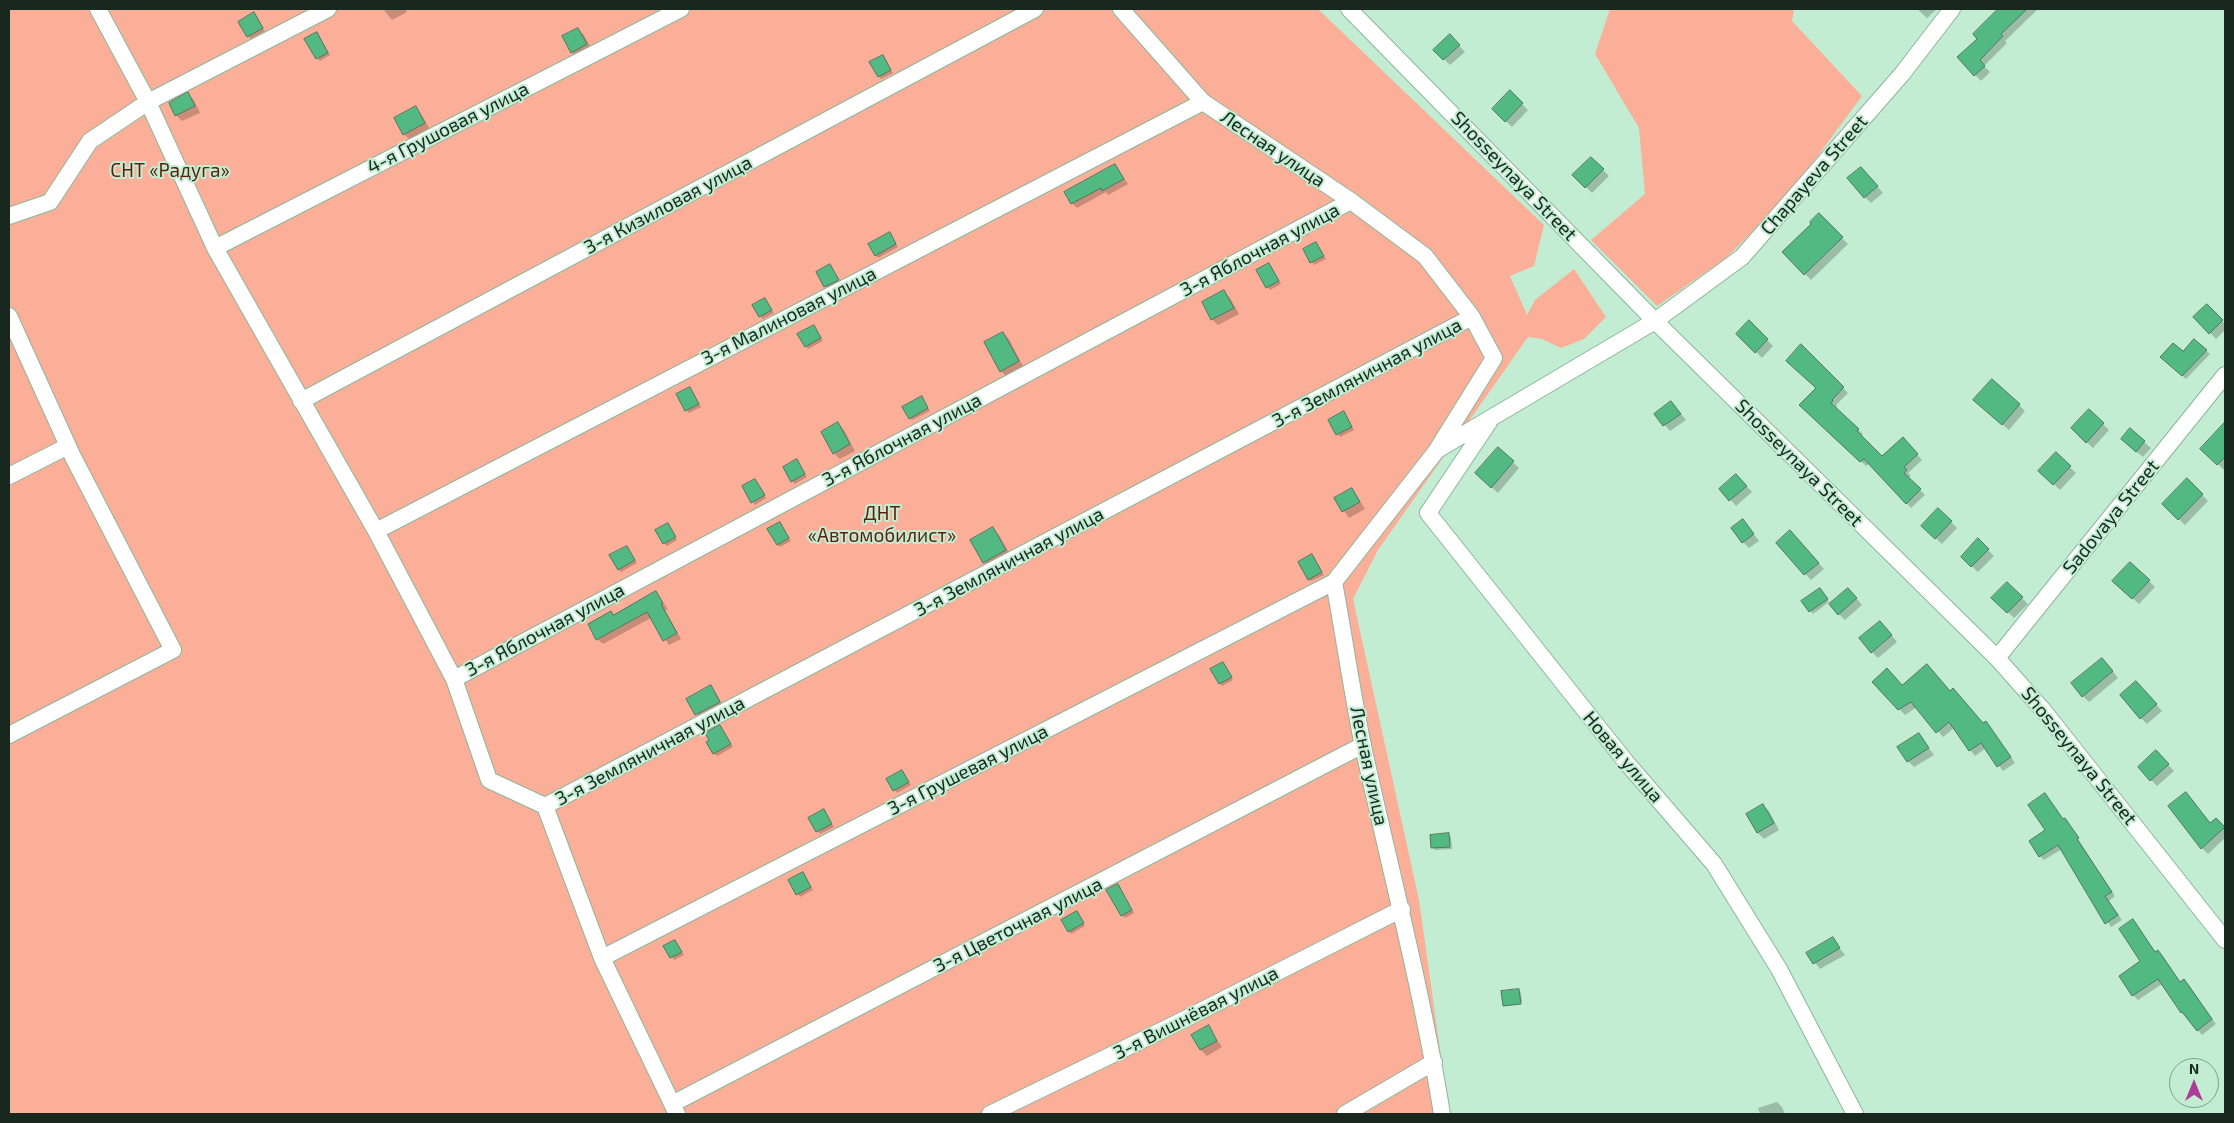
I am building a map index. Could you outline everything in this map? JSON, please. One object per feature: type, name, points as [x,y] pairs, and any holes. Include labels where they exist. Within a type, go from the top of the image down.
[{"type":"street","points":[[98,9],[148,102],[215,248],[376,531],[454,679],[489,780],[545,806],[602,958],[674,1109]]},
{"type":"street","points":[[9,216],[50,202],[90,141],[148,102],[328,9]]},
{"type":"street","name":"4-я Грушовая улица","points":[[215,248],[681,9]]},
{"type":"street","name":"3-я Кизиловая улица","points":[[301,401],[1035,9]]},
{"type":"street","name":"Лесная улица","points":[[1122,9],[1203,102],[1351,201],[1425,256],[1472,317],[1494,358],[1437,450],[1334,582],[1363,745],[1402,909],[1434,1062],[1442,1114]]},
{"type":"street","name":"Shosseynaya Street","points":[[1349,9],[1655,321],[1996,658],[2043,710],[2225,940]]},
{"type":"street","name":"Chapayeva Street","points":[[1655,321],[1742,257],[1902,74],[1952,9]]},
{"type":"street","name":"3-я Малиновая улица","points":[[376,531],[1203,102]]},
{"type":"street","name":"3-я Яблочная улица","points":[[454,679],[1351,201]]},
{"type":"street","points":[[9,316],[68,446],[173,650],[9,735]]},
{"type":"street","name":"3-я Земляничная улица","points":[[545,806],[1472,317]]},
{"type":"street","name":"Лесная улица","points":[[1437,450],[1655,321]]},
{"type":"street","name":"Sadovaya Street","points":[[1996,658],[2225,375]]},
{"type":"street","name":"Новая улица","points":[[1492,418],[1428,513],[1626,762],[1714,864],[1779,969],[1855,1114]]},
{"type":"street","points":[[9,476],[68,446]]},
{"type":"street","name":"3-я Грушевая улица","points":[[602,958],[1334,582]]},
{"type":"street","name":"3-я Цветочная улица","points":[[674,1109],[1363,745]]},
{"type":"street","name":"3-я Вишнёвая улица","points":[[990,1114],[1175,1024],[1402,909]]},
{"type":"street","points":[[1345,1114],[1434,1062]]},
{"type":"green space","name":"ДНТ «Автомобилист»","points":[[9,9],[1318,9],[1544,225],[1534,266],[1510,276],[1527,315],[1535,300],[1574,269],[1606,317],[1584,339],[1561,348],[1542,339],[1528,337],[1378,550],[1353,599],[1419,900],[1449,1114],[9,1114]]},
{"type":"green space","points":[[1610,9],[1794,9],[1792,21],[1862,96],[1788,196],[1726,258],[1657,306],[1591,240],[1645,194],[1639,128],[1595,54]]},
{"type":"building","points":[[1998,9],[2027,9],[2001,34],[2003,36],[1980,60],[1985,66],[1974,76],[1957,57],[1977,39],[1973,34]]},
{"type":"building","points":[[254,12],[263,28],[247,37],[238,22]]},
{"type":"building","points":[[578,28],[587,44],[571,53],[562,36]]},
{"type":"building","points":[[317,32],[328,53],[316,59],[304,39]]},
{"type":"building","points":[[1450,34],[1460,45],[1443,60],[1433,50]]},
{"type":"building","points":[[883,55],[891,70],[878,77],[869,62]]},
{"type":"building","points":[[1510,90],[1523,103],[1505,122],[1492,109]]},
{"type":"building","points":[[188,92],[195,106],[175,116],[169,103]]},
{"type":"building","points":[[416,106],[425,123],[403,135],[394,118]]},
{"type":"building","points":[[1591,157],[1604,169],[1585,188],[1572,175]]},
{"type":"building","points":[[1115,164],[1124,179],[1102,191],[1101,188],[1071,204],[1064,192]]},
{"type":"building","points":[[1861,167],[1878,186],[1864,198],[1847,178]]},
{"type":"building","points":[[1819,213],[1843,237],[1804,275],[1782,252],[1811,224],[1810,222]]},
{"type":"building","points":[[890,232],[896,244],[875,256],[868,244]]},
{"type":"building","points":[[1316,242],[1324,256],[1310,263],[1303,249]]},
{"type":"building","points":[[1269,263],[1279,281],[1266,288],[1256,270]]},
{"type":"building","points":[[830,264],[839,280],[824,287],[816,272]]},
{"type":"building","points":[[1224,290],[1234,308],[1211,320],[1202,302]]},
{"type":"building","points":[[765,298],[772,310],[759,317],[752,305]]},
{"type":"building","points":[[2207,304],[2223,320],[2209,334],[2193,317]]},
{"type":"building","points":[[1749,320],[1768,339],[1755,353],[1736,334]]},
{"type":"building","points":[[814,325],[821,338],[805,347],[797,334]]},
{"type":"building","points":[[1003,332],[1019,361],[1000,372],[984,342]]},
{"type":"building","points":[[2194,339],[2207,350],[2182,376],[2160,357],[2173,343],[2183,351]]},
{"type":"building","points":[[1801,344],[1844,387],[1831,403],[1859,429],[1857,431],[1882,456],[1903,437],[1918,454],[1904,467],[1907,470],[1904,473],[1921,489],[1906,504],[1864,459],[1860,462],[1799,405],[1816,388],[1786,361]]},
{"type":"building","points":[[1992,379],[2020,404],[2002,425],[1973,400]]},
{"type":"building","points":[[690,387],[699,404],[685,411],[676,394]]},
{"type":"building","points":[[922,396],[928,408],[909,419],[902,407]]},
{"type":"building","points":[[1671,401],[1681,414],[1663,426],[1654,414]]},
{"type":"building","points":[[2089,409],[2104,423],[2086,443],[2071,428]]},
{"type":"building","points":[[1344,411],[1352,427],[1336,435],[1328,420]]},
{"type":"building","points":[[838,422],[850,444],[833,454],[821,432]]},
{"type":"building","points":[[2225,422],[2225,457],[2217,465],[2200,449]]},
{"type":"building","points":[[2130,428],[2145,441],[2136,452],[2121,439]]},
{"type":"building","points":[[1498,447],[1514,461],[1491,488],[1475,473]]},
{"type":"building","points":[[2056,452],[2071,466],[2053,485],[2038,471]]},
{"type":"building","points":[[797,459],[805,474],[791,482],[783,467]]},
{"type":"building","points":[[1736,474],[1747,486],[1729,501],[1719,489]]},
{"type":"building","points":[[2187,478],[2203,494],[2178,520],[2162,504]]},
{"type":"building","points":[[755,479],[765,495],[751,503],[742,486]]},
{"type":"building","points":[[1352,488],[1360,502],[1342,512],[1334,498]]},
{"type":"building","points":[[1938,508],[1952,521],[1935,539],[1921,526]]},
{"type":"building","points":[[1743,519],[1754,534],[1742,543],[1731,528]]},
{"type":"building","points":[[780,522],[789,538],[777,545],[767,529]]},
{"type":"building","points":[[668,523],[676,537],[663,544],[655,530]]},
{"type":"building","points":[[993,527],[1006,550],[983,563],[970,540]]},
{"type":"building","points":[[1790,530],[1819,563],[1804,575],[1776,543]]},
{"type":"building","points":[[1978,538],[1989,549],[1971,567],[1961,557]]},
{"type":"building","points":[[627,546],[635,560],[618,570],[609,555]]},
{"type":"building","points":[[1312,554],[1322,572],[1308,580],[1298,562]]},
{"type":"building","points":[[2130,562],[2150,580],[2132,599],[2112,581]]},
{"type":"building","points":[[2007,582],[2023,597],[2007,613],[1991,598]]},
{"type":"building","points":[[1820,588],[1828,599],[1809,612],[1801,601]]},
{"type":"building","points":[[1848,588],[1857,598],[1838,615],[1829,604]]},
{"type":"building","points":[[656,591],[677,633],[663,641],[647,612],[596,640],[588,624],[611,611],[613,615]]},
{"type":"building","points":[[1880,621],[1892,635],[1871,653],[1859,638]]},
{"type":"building","points":[[2102,658],[2113,671],[2082,697],[2071,683]]},
{"type":"building","points":[[1223,662],[1232,677],[1219,684],[1210,669]]},
{"type":"building","points":[[1927,664],[1950,691],[1953,688],[1983,723],[1986,721],[2011,757],[1997,767],[1981,743],[1969,751],[1949,722],[1936,733],[1911,702],[1898,710],[1872,682],[1887,668],[1902,685]]},
{"type":"building","points":[[2136,681],[2157,704],[2140,719],[2120,695]]},
{"type":"building","points":[[711,685],[720,702],[695,715],[686,699]]},
{"type":"building","points":[[720,725],[731,744],[713,754],[706,742],[709,740],[705,733]]},
{"type":"building","points":[[1919,733],[1929,748],[1907,762],[1897,747]]},
{"type":"building","points":[[2156,750],[2169,764],[2150,781],[2138,767]]},
{"type":"building","points":[[902,770],[909,782],[893,791],[886,779]]},
{"type":"building","points":[[2186,792],[2210,823],[2216,818],[2225,827],[2201,849],[2168,806]]},
{"type":"building","points":[[2045,793],[2079,838],[2077,839],[2112,892],[2105,896],[2118,915],[2105,924],[2058,845],[2039,857],[2029,841],[2045,830],[2028,805]]},
{"type":"building","points":[[1763,804],[1774,823],[1757,833],[1746,814]]},
{"type":"building","points":[[824,809],[832,824],[816,832],[808,818]]},
{"type":"building","points":[[1449,833],[1450,847],[1431,848],[1430,835]]},
{"type":"building","points":[[803,872],[811,887],[796,895],[788,880]]},
{"type":"building","points":[[1118,884],[1132,910],[1121,916],[1106,890]]},
{"type":"building","points":[[1077,911],[1084,923],[1068,932],[1061,920]]},
{"type":"building","points":[[2133,919],[2155,952],[2158,950],[2180,982],[2184,979],[2212,1019],[2197,1031],[2181,1013],[2158,979],[2132,996],[2119,976],[2140,961],[2119,929]]},
{"type":"building","points":[[1833,937],[1840,948],[1813,964],[1806,953]]},
{"type":"building","points":[[675,940],[682,952],[670,958],[663,946]]},
{"type":"building","points":[[1519,989],[1521,1004],[1503,1006],[1501,991]]},
{"type":"building","points":[[1209,1025],[1217,1041],[1200,1050],[1191,1035]]},
{"type":"park label","name":"СНТ «Радуга»","points":[[170,171]]}]
